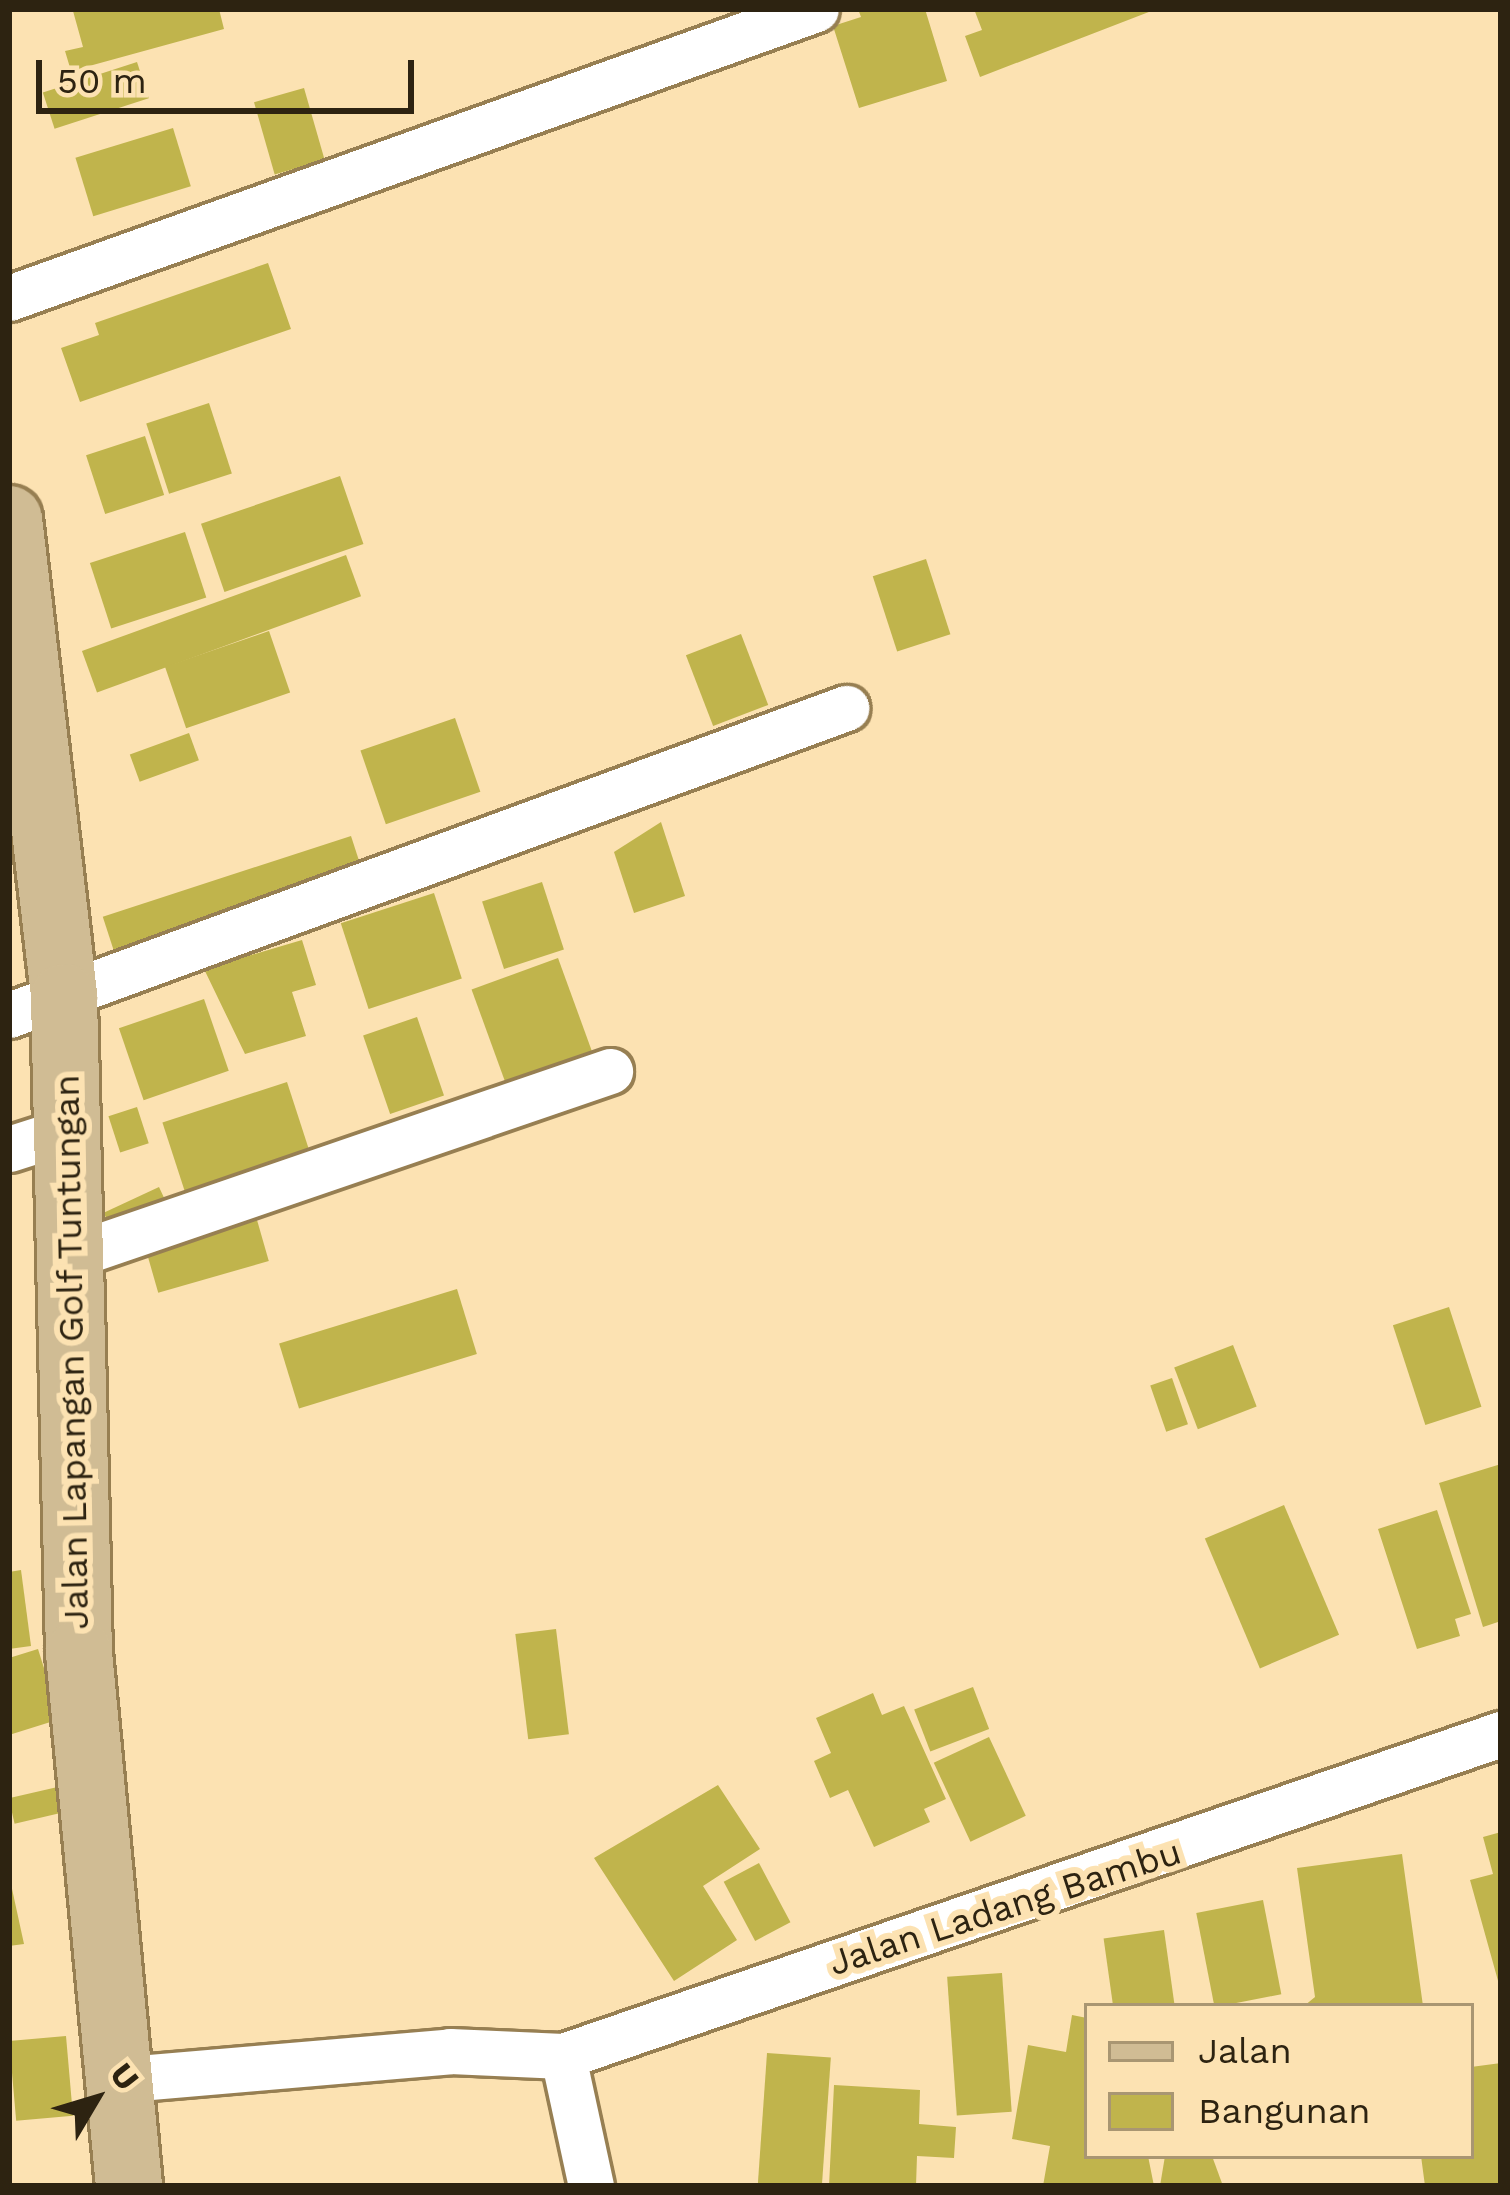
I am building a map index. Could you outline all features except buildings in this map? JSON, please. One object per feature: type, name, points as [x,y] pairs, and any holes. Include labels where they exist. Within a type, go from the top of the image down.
[{"type":"main road","name":"Jalan Lapangan Golf Tuntungan","points":[[9,519],[37,1006],[37,1140],[71,1256],[79,1653],[115,2080],[129,2186]]},
{"type":"street","points":[[9,298],[816,9]]},
{"type":"street","points":[[37,1006],[846,708]]},
{"type":"street","points":[[71,1256],[610,1071]]},
{"type":"street","name":"Jalan Ladang Bambu","points":[[563,2056],[1501,1734]]},
{"type":"street","points":[[115,2080],[449,2051],[563,2056],[591,2186]]}]
